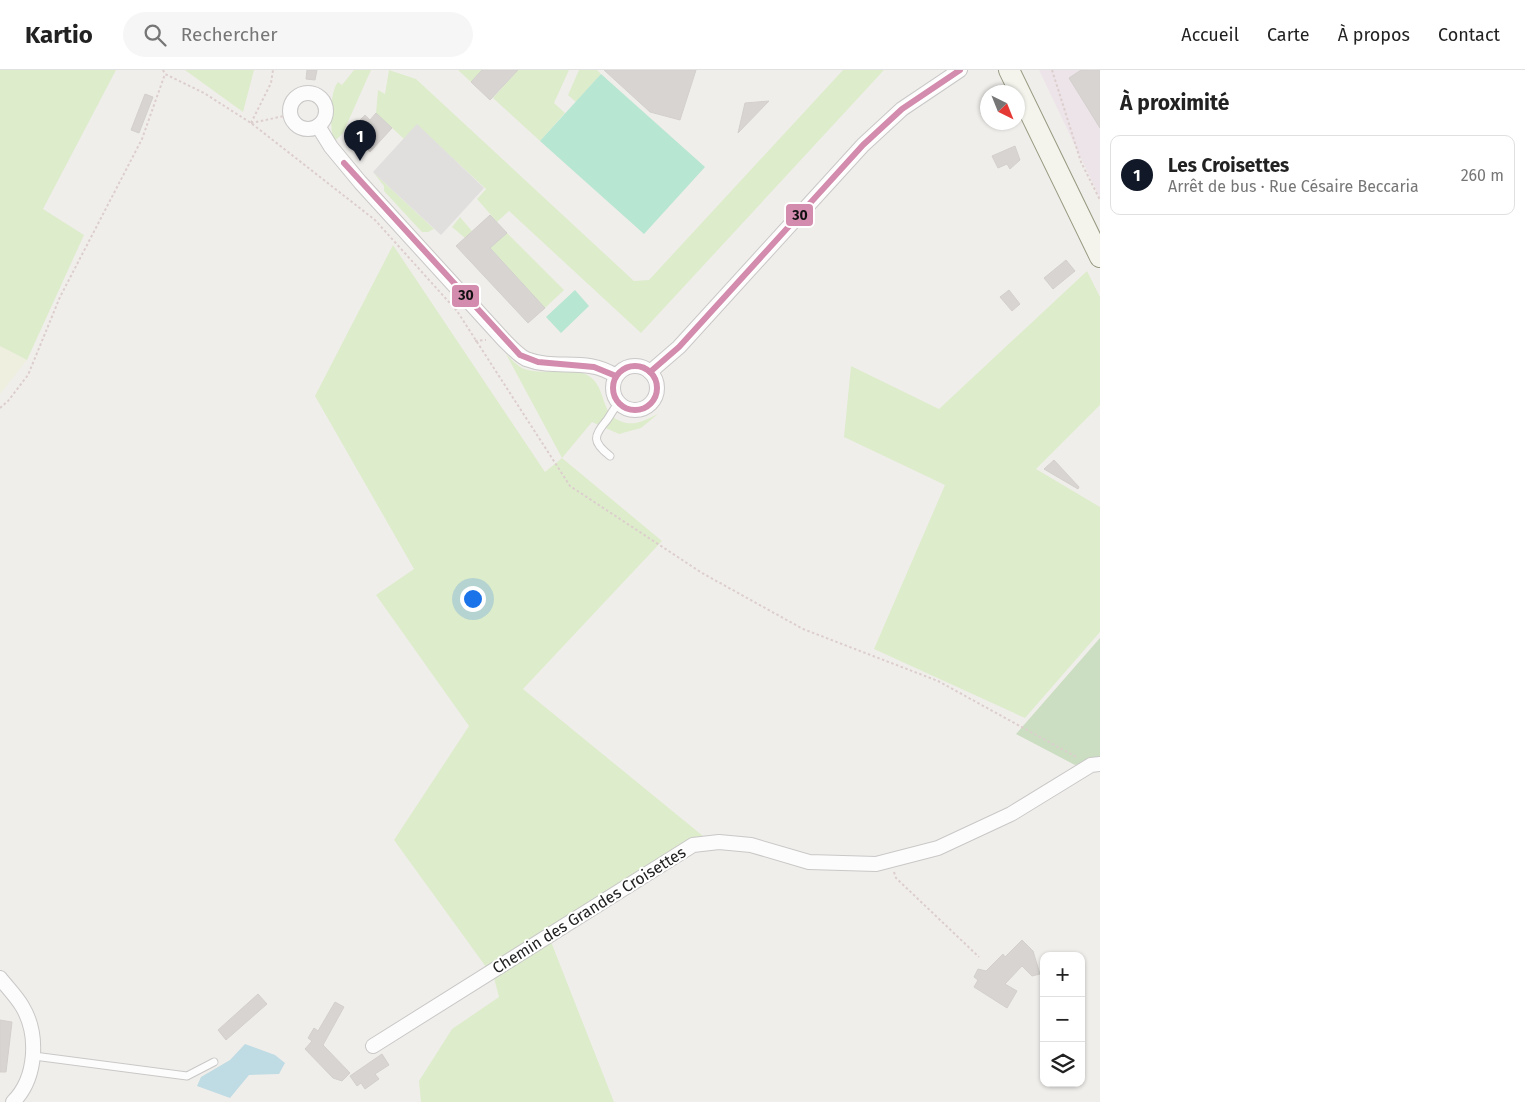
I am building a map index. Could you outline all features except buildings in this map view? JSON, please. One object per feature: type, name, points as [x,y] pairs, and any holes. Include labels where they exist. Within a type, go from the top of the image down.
[{"type":"main road","points":[[1009,70],[1100,257]]},
{"type":"street","points":[[650,372],[679,347],[863,145],[902,109],[960,70]]},
{"type":"street","points":[[307,92],[314,93],[325,103],[326,112],[318,126],[309,129],[300,128],[292,120],[289,108],[296,96],[307,92]]},
{"type":"street","points":[[318,126],[331,147],[360,182],[502,339],[524,358],[540,363],[597,366],[616,376]]},
{"type":"street","points":[[630,366],[641,367],[650,372],[656,388],[650,403],[634,409],[618,402],[613,392],[616,376],[630,366]]},
{"type":"street","name":"Chemin des Grandes Croisettes","points":[[373,1046],[693,845],[719,842],[751,844],[809,862],[876,864],[938,848],[1011,814],[1095,764]]},
{"type":"street","points":[[0,978],[23,1007],[31,1032],[34,1056],[30,1075],[14,1102]]},
{"type":"lane","points":[[610,456],[601,449],[596,440],[596,431],[618,402]]},
{"type":"lane","points":[[34,1056],[187,1076],[214,1062]]},
{"type":"path","points":[[162,70],[165,74],[204,93],[251,123],[375,220],[457,312],[570,486],[702,573],[803,628],[938,681],[1095,764]]},
{"type":"path","points":[[251,123],[272,83],[273,70]]},
{"type":"path","points":[[1052,70],[1081,162],[1100,200]]},
{"type":"path","points":[[0,408],[8,401],[28,375],[60,297],[142,139],[165,74]]},
{"type":"path","points":[[251,123],[289,114]]},
{"type":"path","points":[[892,860],[896,878],[979,957]]},
{"type":"shaded area","points":[[1039,70],[1100,70],[1100,198]]},
{"type":"shaded area","points":[[417,124],[484,188],[441,235],[373,172]]},
{"type":"green space","points":[[0,70],[116,70],[43,209],[84,235],[27,360],[0,346]]},
{"type":"green space","points":[[185,70],[254,70],[243,112]]},
{"type":"green space","points":[[354,70],[371,70],[343,133],[334,142],[331,120],[333,94],[338,82],[342,85]]},
{"type":"green space","points":[[389,70],[416,79],[634,281],[649,280],[843,70],[884,70],[641,333],[509,211],[497,222],[477,199],[486,189],[417,125],[404,139],[376,113],[378,90],[385,94]]},
{"type":"green space","points":[[458,70],[482,70],[471,82]]},
{"type":"green space","points":[[518,70],[569,70],[554,103],[565,113],[540,141],[493,98]]},
{"type":"green space","points":[[579,70],[597,70],[601,74],[576,102],[568,95]]},
{"type":"green space","points":[[601,74],[705,167],[644,234],[540,141]]},
{"type":"green space","points":[[373,172],[434,229],[422,232],[384,191],[384,186]]},
{"type":"green space","points":[[460,217],[472,231],[465,238],[452,227]]},
{"type":"green space","points":[[507,233],[564,290],[545,308],[490,248]]},
{"type":"green space","points":[[393,245],[545,472],[562,458],[662,541],[523,689],[703,836],[546,929],[614,1102],[421,1102],[419,1081],[452,1029],[499,997],[494,978],[394,840],[469,726],[376,595],[414,569],[315,396]]},
{"type":"green space","points":[[1087,271],[1100,297],[1100,405],[1036,469],[1100,507],[1100,632],[1025,718],[874,649],[945,485],[844,437],[851,366],[939,409]]},
{"type":"green space","points":[[575,290],[589,306],[561,333],[546,317]]},
{"type":"green space","points":[[0,346],[27,360],[0,394]]},
{"type":"green space","points":[[506,354],[516,364],[525,369],[543,372],[567,371],[589,376],[598,386],[608,411],[612,416],[623,422],[639,422],[658,414],[641,428],[619,434],[592,422],[562,458]]},
{"type":"green space","points":[[1100,638],[1100,758],[1075,765],[1016,734]]},
{"type":"water","points":[[245,1044],[275,1055],[285,1063],[279,1074],[249,1075],[230,1098],[197,1086],[201,1077],[230,1060]]},
{"type":"transit line","name":"30","points":[[650,372],[679,347],[863,145],[902,109],[960,70]]},
{"type":"transit line","name":"30","points":[[344,163],[520,355],[538,362],[594,367],[616,376]]},
{"type":"transit line","name":"30","points":[[635,366],[647,370],[653,376],[657,388],[653,400],[647,406],[635,410],[623,406],[617,400],[613,388],[617,376],[623,370],[635,366]]},
{"type":"place","name":"Les Croisettes","points":[[360,161]]}]
